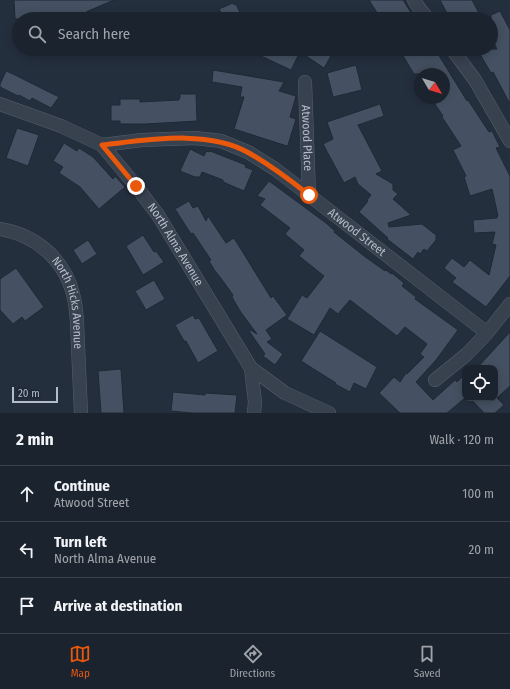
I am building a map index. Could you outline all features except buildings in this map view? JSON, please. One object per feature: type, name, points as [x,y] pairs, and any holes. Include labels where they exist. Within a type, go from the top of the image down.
[{"type":"street","points":[[414,0],[422,12]]},
{"type":"street","points":[[457,56],[475,80],[510,141]]},
{"type":"street","name":"Atwood Place","points":[[305,82],[309,195]]},
{"type":"street","name":"North Alma Avenue","points":[[0,104],[60,126],[102,145],[158,215],[251,368],[285,393],[328,413]]},
{"type":"street","name":"Atwood Street","points":[[102,145],[142,140],[195,138],[221,141],[248,152],[275,169],[487,333]]},
{"type":"street","name":"North Hicks Avenue","points":[[0,229],[25,237],[42,246],[57,260],[66,276],[73,294],[77,318],[81,413]]},
{"type":"street","points":[[435,380],[467,354],[487,333],[510,304]]},
{"type":"street","points":[[251,368],[255,402],[254,413]]},
{"type":"route","points":[[136,186],[102,145],[142,140],[195,138],[221,141],[248,152],[275,169],[309,195]]}]
